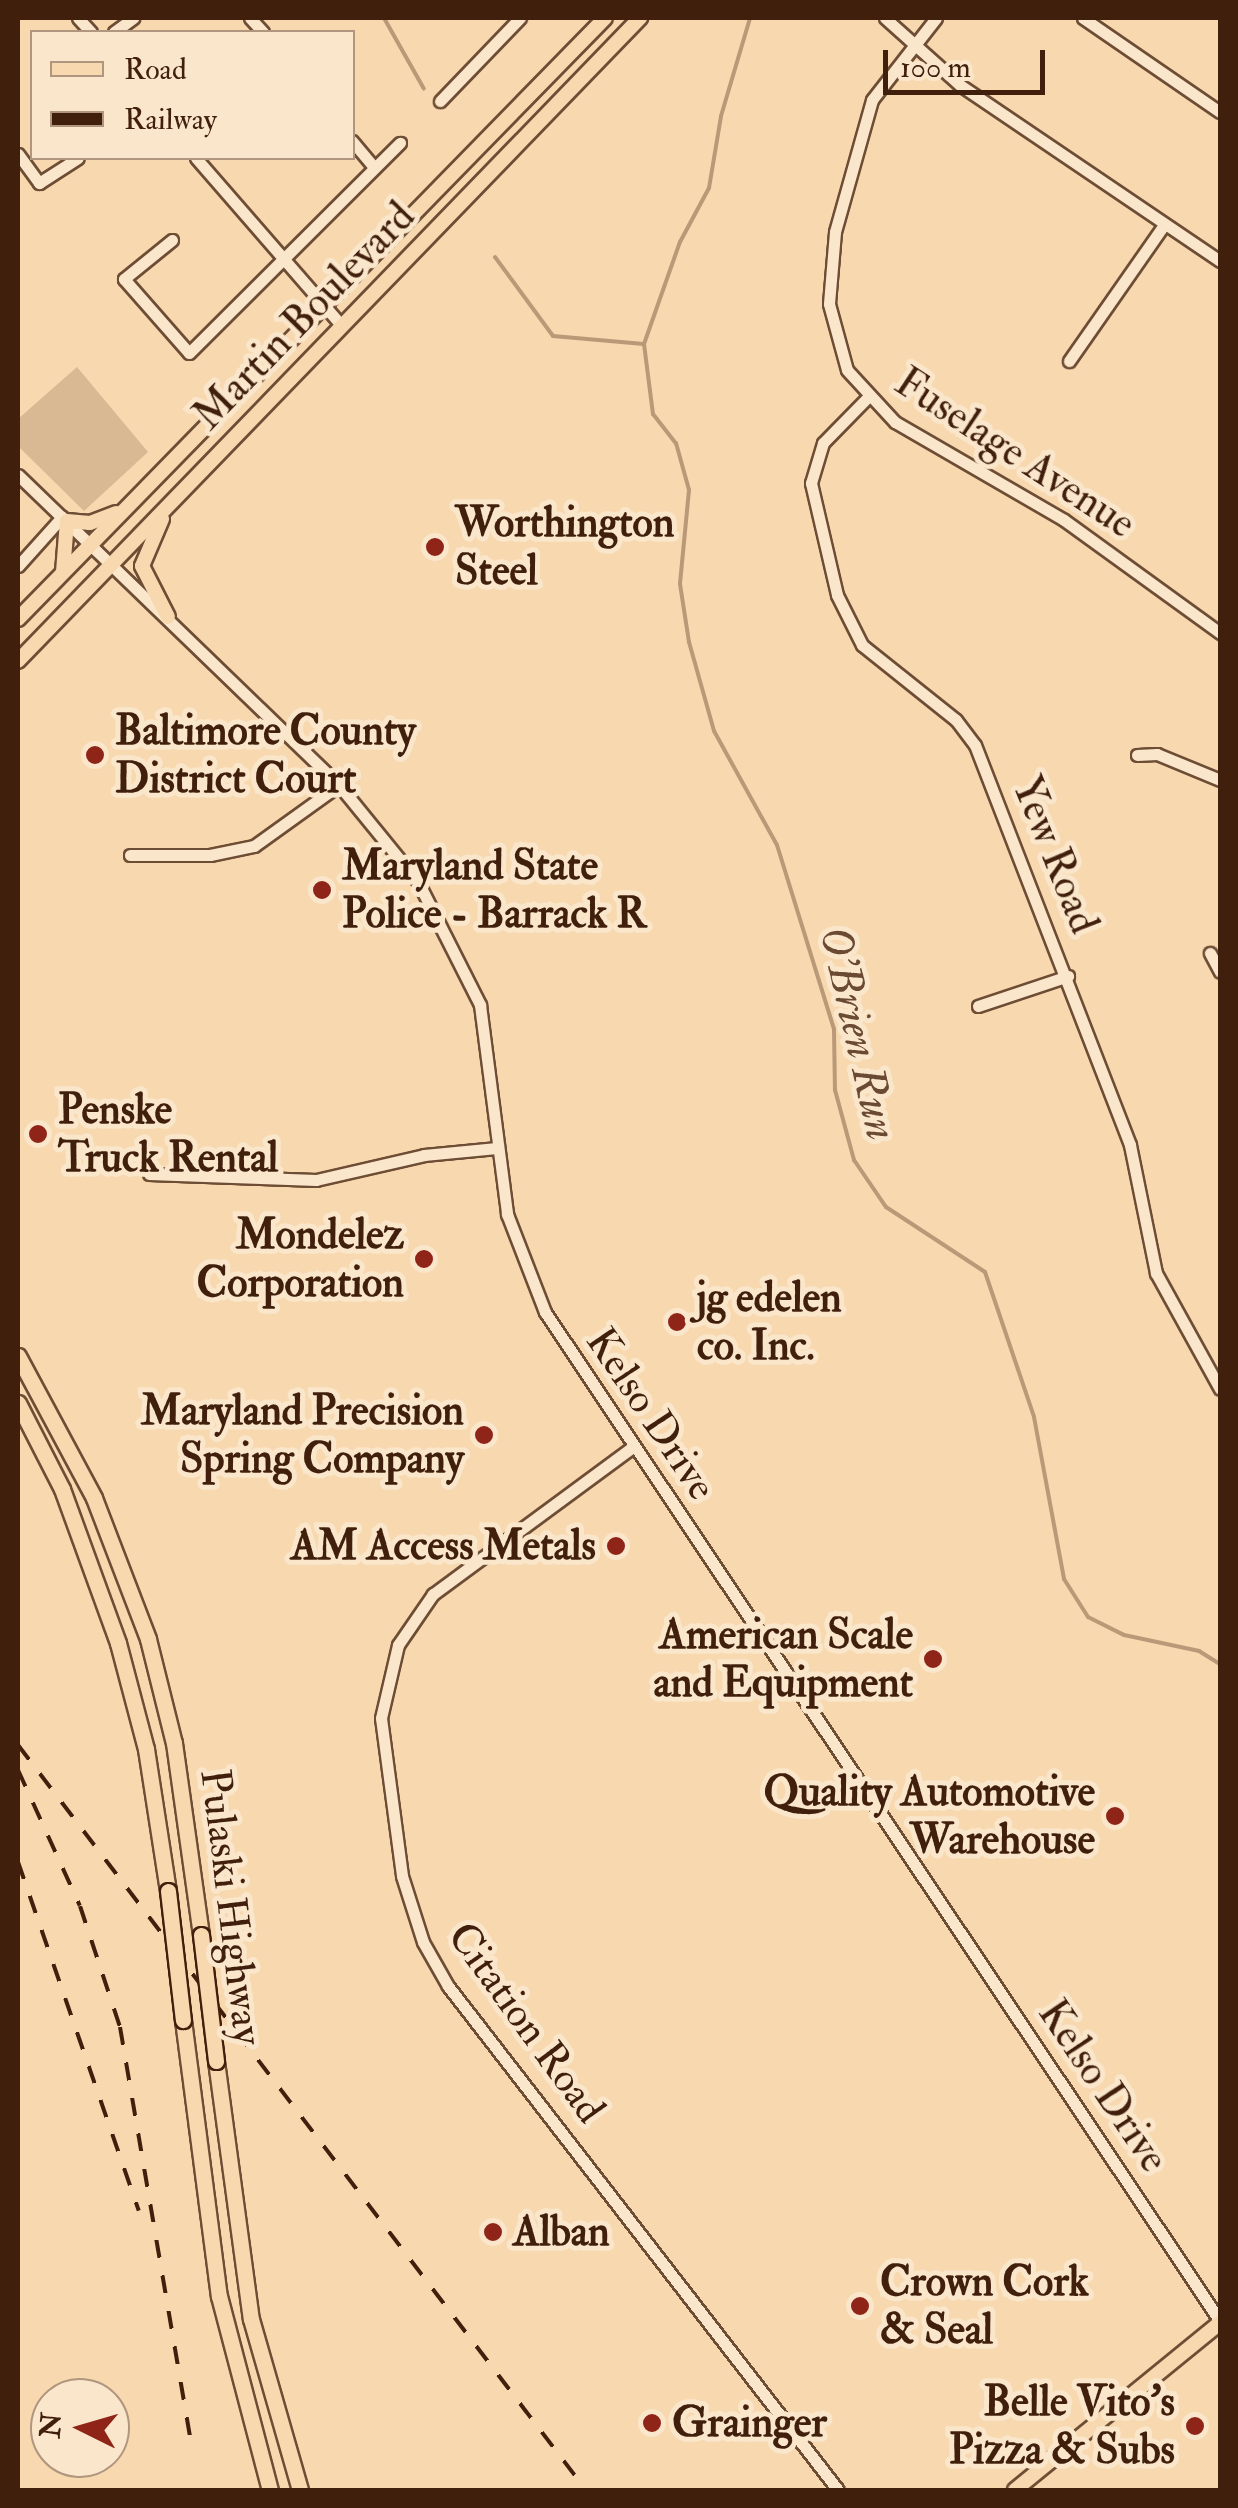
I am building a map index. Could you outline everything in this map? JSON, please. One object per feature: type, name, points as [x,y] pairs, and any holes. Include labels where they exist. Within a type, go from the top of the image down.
[{"type":"highway","name":"Pulaski Highway","points":[[18,1356],[86,1479],[129,1583],[161,1686],[201,1935],[251,2320],[300,2490]]},
{"type":"highway","name":"Pulaski Highway","points":[[18,1403],[60,1485],[133,1692],[168,1891],[219,2296],[270,2490]]},
{"type":"highway","points":[[18,1428],[60,1485],[86,1479]]},
{"type":"main road","name":"Martin Boulevard","points":[[18,619],[605,18]]},
{"type":"main road","name":"Martin Boulevard","points":[[18,661],[640,18]]},
{"type":"main road","points":[[168,616],[142,566],[170,505]]},
{"type":"main road","points":[[62,572],[64,519],[90,524],[125,508]]},
{"type":"main road","points":[[1015,2490],[1220,2322]]},
{"type":"street","points":[[440,101],[520,18]]},
{"type":"street","points":[[884,18],[960,85],[1220,261]]},
{"type":"street","name":"Fuselage Avenue","points":[[936,18],[911,43],[866,116],[828,272],[838,348],[866,398],[895,422],[1064,520],[1220,633]]},
{"type":"street","points":[[1084,18],[1220,112]]},
{"type":"street","points":[[172,240],[124,279],[189,353],[286,262],[400,143]]},
{"type":"street","points":[[355,145],[374,168]]},
{"type":"street","points":[[18,154],[39,183],[75,160]]},
{"type":"street","points":[[198,160],[342,326]]},
{"type":"street","points":[[1069,361],[1164,225]]},
{"type":"street","name":"Yew Road","points":[[866,398],[823,443],[811,483],[838,595],[862,645],[956,720],[975,744],[1068,976],[1130,1145],[1156,1274],[1220,1389]]},
{"type":"street","name":"Kelso Drive","points":[[18,474],[339,785],[418,882],[471,980],[491,1054],[497,1148],[507,1214],[531,1284],[634,1446],[1220,2322]]},
{"type":"street","points":[[18,566],[64,519]]},
{"type":"street","points":[[1137,755],[1157,754],[1220,780]]},
{"type":"street","points":[[130,855],[210,855],[254,846],[339,785]]},
{"type":"street","points":[[1210,953],[1220,972]]},
{"type":"street","points":[[978,1006],[1068,976]]},
{"type":"street","points":[[150,1174],[316,1180],[424,1156],[497,1148]]},
{"type":"street","name":"Citation Road","points":[[634,1446],[433,1594],[398,1644],[382,1718],[402,1876],[423,1942],[448,1986],[838,2490]]},
{"type":"shaded area","points":[[77,367],[148,452],[84,511],[18,446],[18,419]]},
{"type":"waterway","name":"O'Brien Run","points":[[384,18],[424,89]]},
{"type":"waterway","points":[[644,344],[680,242],[709,188],[721,116],[750,18]]},
{"type":"waterway","name":"O'Brien Run","points":[[495,257],[553,336],[644,344],[653,414],[676,443],[689,490],[680,584],[689,642],[714,731],[777,845],[834,1029],[835,1090],[854,1160],[886,1207],[985,1272],[1034,1417],[1064,1579],[1088,1617],[1124,1635],[1199,1651],[1220,1664]]},
{"type":"railway","points":[[18,1745],[586,2490]]},
{"type":"railway","points":[[18,1770],[80,1906],[120,2027],[192,2449]]},
{"type":"railway","points":[[18,1862],[139,2211]]},
{"type":"place","name":"Worthington Steel","points":[[435,547]]},
{"type":"place","name":"Baltimore County District Court","points":[[95,755]]},
{"type":"place","name":"Maryland State Police - Barrack R","points":[[322,890]]},
{"type":"place","name":"Penske Truck Rental","points":[[38,1134]]},
{"type":"place","name":"Mondelez Corporation","points":[[424,1259]]},
{"type":"place","name":"jg edelen co. Inc.","points":[[677,1322]]},
{"type":"place","name":"Maryland Precision Spring Company","points":[[484,1435]]},
{"type":"place","name":"AM Access Metals","points":[[616,1546]]},
{"type":"place","name":"American Scale and Equipment","points":[[933,1659]]},
{"type":"place","name":"Quality Automotive Warehouse","points":[[1115,1816]]},
{"type":"place","name":"Alban","points":[[493,2232]]},
{"type":"place","name":"Crown Cork & Seal","points":[[860,2306]]},
{"type":"place","name":"Grainger","points":[[652,2423]]},
{"type":"place","name":"Belle Vito's Pizza & Subs","points":[[1195,2426]]}]
